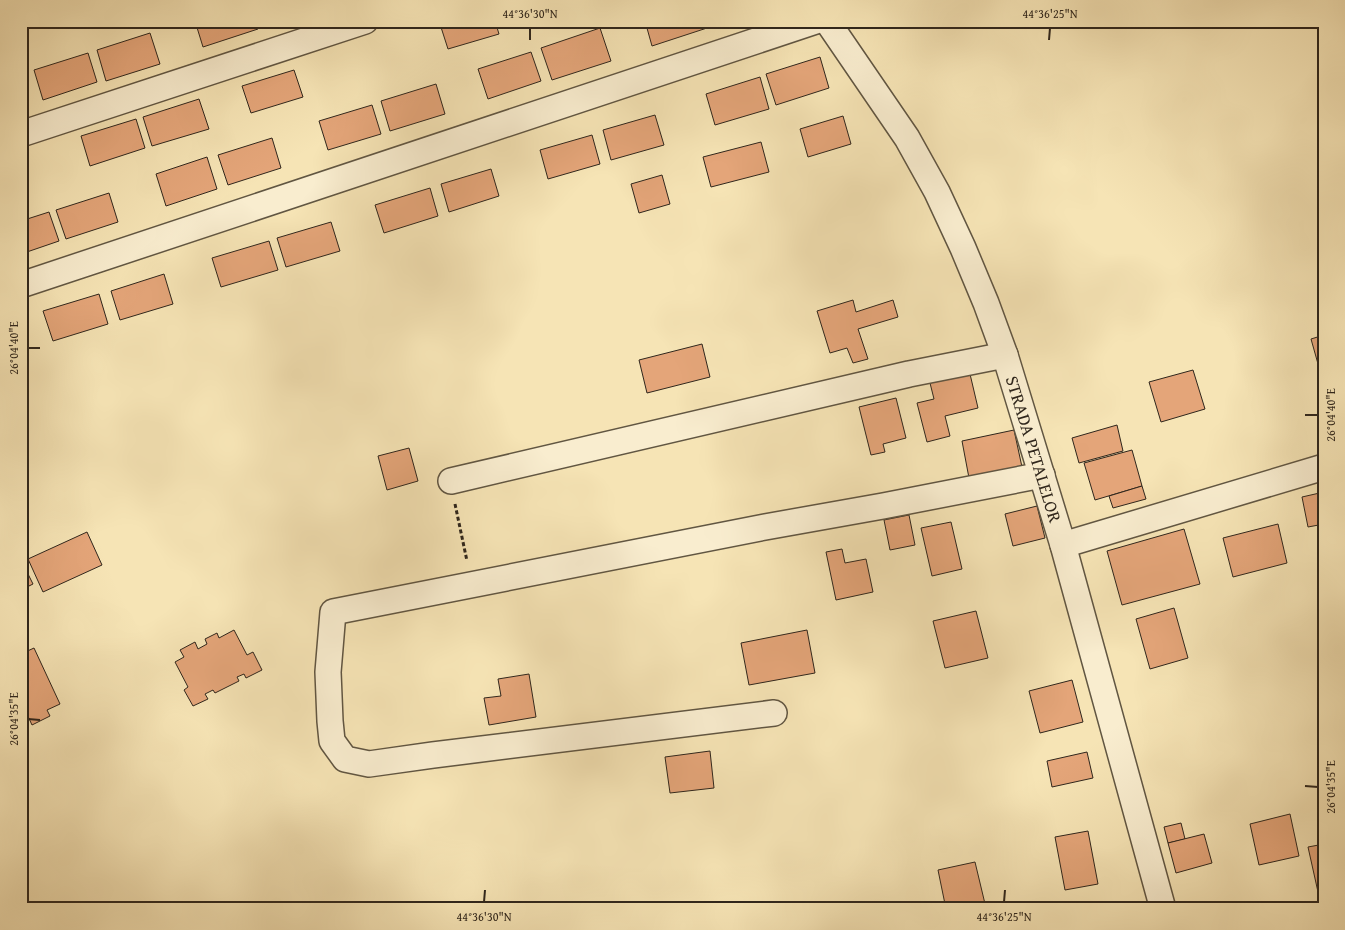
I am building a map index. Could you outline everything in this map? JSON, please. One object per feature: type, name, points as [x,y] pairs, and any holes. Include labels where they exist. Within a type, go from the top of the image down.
[{"type":"street","points":[[21,134],[365,21]]},
{"type":"street","points":[[21,285],[816,21]]},
{"type":"street","name":"STRADA PETALELOR","points":[[827,21],[907,138],[933,184],[986,303],[1005,355],[1063,545],[1164,909]]},
{"type":"street","points":[[451,481],[908,374],[1005,355]]},
{"type":"street","points":[[1063,545],[1324,467]]},
{"type":"street","points":[[774,712],[369,764],[345,759],[332,741],[330,721],[328,672],[333,612],[1042,475]]},
{"type":"path","points":[[451,481],[471,586]]},
{"type":"building","points":[[195,21],[256,21],[258,29],[203,47]]},
{"type":"building","points":[[439,21],[495,21],[499,34],[448,49]]},
{"type":"building","points":[[510,21],[535,21],[513,28]]},
{"type":"building","points":[[645,21],[705,21],[707,28],[652,46]]},
{"type":"building","points":[[600,28],[611,61],[552,80],[541,48]]},
{"type":"building","points":[[150,33],[160,64],[106,81],[97,50]]},
{"type":"building","points":[[531,52],[541,81],[488,99],[478,69]]},
{"type":"building","points":[[88,53],[97,82],[43,100],[34,70]]},
{"type":"building","points":[[820,57],[829,88],[776,105],[766,74]]},
{"type":"building","points":[[294,70],[303,97],[251,113],[242,86]]},
{"type":"building","points":[[760,77],[769,109],[715,125],[706,94]]},
{"type":"building","points":[[436,84],[445,114],[390,131],[381,101]]},
{"type":"building","points":[[199,99],[209,129],[152,146],[143,117]]},
{"type":"building","points":[[372,105],[381,134],[328,150],[319,121]]},
{"type":"building","points":[[655,115],[664,145],[611,160],[603,130]]},
{"type":"building","points":[[843,116],[851,144],[808,157],[800,129]]},
{"type":"building","points":[[136,119],[145,148],[90,166],[81,136]]},
{"type":"building","points":[[592,135],[600,164],[548,179],[540,150]]},
{"type":"building","points":[[272,138],[281,168],[228,185],[218,155]]},
{"type":"building","points":[[761,142],[769,172],[711,187],[703,157]]},
{"type":"building","points":[[207,157],[217,189],[166,206],[156,174]]},
{"type":"building","points":[[491,169],[499,196],[449,212],[441,184]]},
{"type":"building","points":[[662,175],[670,204],[639,213],[631,184]]},
{"type":"building","points":[[430,188],[438,216],[384,233],[375,205]]},
{"type":"building","points":[[109,193],[118,222],[66,239],[56,210]]},
{"type":"building","points":[[49,212],[59,241],[21,254],[21,221]]},
{"type":"building","points":[[331,222],[340,251],[286,267],[277,238]]},
{"type":"building","points":[[269,241],[278,270],[221,287],[212,258]]},
{"type":"building","points":[[164,274],[173,304],[120,320],[111,291]]},
{"type":"building","points":[[99,294],[108,324],[53,341],[43,311]]},
{"type":"building","points":[[853,300],[856,312],[893,300],[898,317],[858,329],[868,359],[853,363],[847,348],[830,353],[817,311]]},
{"type":"building","points":[[1324,335],[1324,370],[1320,371],[1311,339]]},
{"type":"building","points":[[702,344],[710,377],[647,393],[639,360]]},
{"type":"building","points":[[1193,370],[1205,409],[1161,422],[1149,382]]},
{"type":"building","points":[[970,374],[978,408],[945,416],[950,436],[927,442],[917,403],[934,399],[930,383]]},
{"type":"building","points":[[896,398],[906,438],[883,444],[885,452],[871,455],[859,407]]},
{"type":"building","points":[[1117,425],[1123,451],[1079,463],[1072,438]]},
{"type":"building","points":[[1014,430],[1022,467],[969,478],[962,441]]},
{"type":"building","points":[[409,448],[418,481],[387,490],[378,456]]},
{"type":"building","points":[[1132,450],[1142,486],[1095,500],[1084,463]]},
{"type":"building","points":[[1142,486],[1146,499],[1113,508],[1109,496]]},
{"type":"building","points":[[1324,492],[1324,524],[1308,527],[1302,497]]},
{"type":"building","points":[[1037,506],[1045,538],[1013,546],[1005,514]]},
{"type":"building","points":[[909,515],[915,545],[890,550],[884,520]]},
{"type":"building","points":[[951,522],[962,569],[932,576],[921,528]]},
{"type":"building","points":[[1278,524],[1287,563],[1233,577],[1223,538]]},
{"type":"building","points":[[1184,529],[1200,584],[1122,605],[1107,551]]},
{"type":"building","points":[[87,532],[102,565],[43,592],[28,559]]},
{"type":"building","points":[[842,549],[845,563],[866,559],[873,592],[836,600],[826,552]]},
{"type":"building","points":[[23,564],[33,584],[21,590],[21,565]]},
{"type":"building","points":[[1174,608],[1188,658],[1150,669],[1136,619]]},
{"type":"building","points":[[976,611],[988,658],[945,668],[933,621]]},
{"type":"building","points":[[234,630],[247,655],[253,652],[262,670],[246,678],[244,674],[237,677],[239,681],[215,693],[213,690],[205,694],[208,699],[193,706],[184,690],[188,687],[175,662],[184,657],[180,650],[195,642],[198,649],[207,644],[205,639],[217,633],[219,638]]},
{"type":"building","points":[[807,630],[815,673],[749,685],[741,643]]},
{"type":"building","points":[[34,648],[60,704],[47,710],[50,716],[32,725],[21,701],[21,698],[26,696],[21,686],[21,654]]},
{"type":"building","points":[[529,674],[536,717],[489,725],[484,698],[501,696],[498,679]]},
{"type":"building","points":[[1072,680],[1083,722],[1040,733],[1029,691]]},
{"type":"building","points":[[1324,692],[1324,708],[1320,693]]},
{"type":"building","points":[[710,751],[714,788],[670,793],[665,757]]},
{"type":"building","points":[[1087,752],[1093,778],[1052,787],[1047,761]]},
{"type":"building","points":[[1290,814],[1299,856],[1259,865],[1250,824]]},
{"type":"building","points":[[1181,823],[1185,839],[1168,843],[1164,827]]},
{"type":"building","points":[[1088,831],[1098,884],[1065,890],[1055,837]]},
{"type":"building","points":[[1204,834],[1212,863],[1176,873],[1168,843]]},
{"type":"building","points":[[1324,844],[1324,891],[1318,892],[1308,847]]},
{"type":"building","points":[[975,862],[986,908],[946,909],[938,870]]}]
